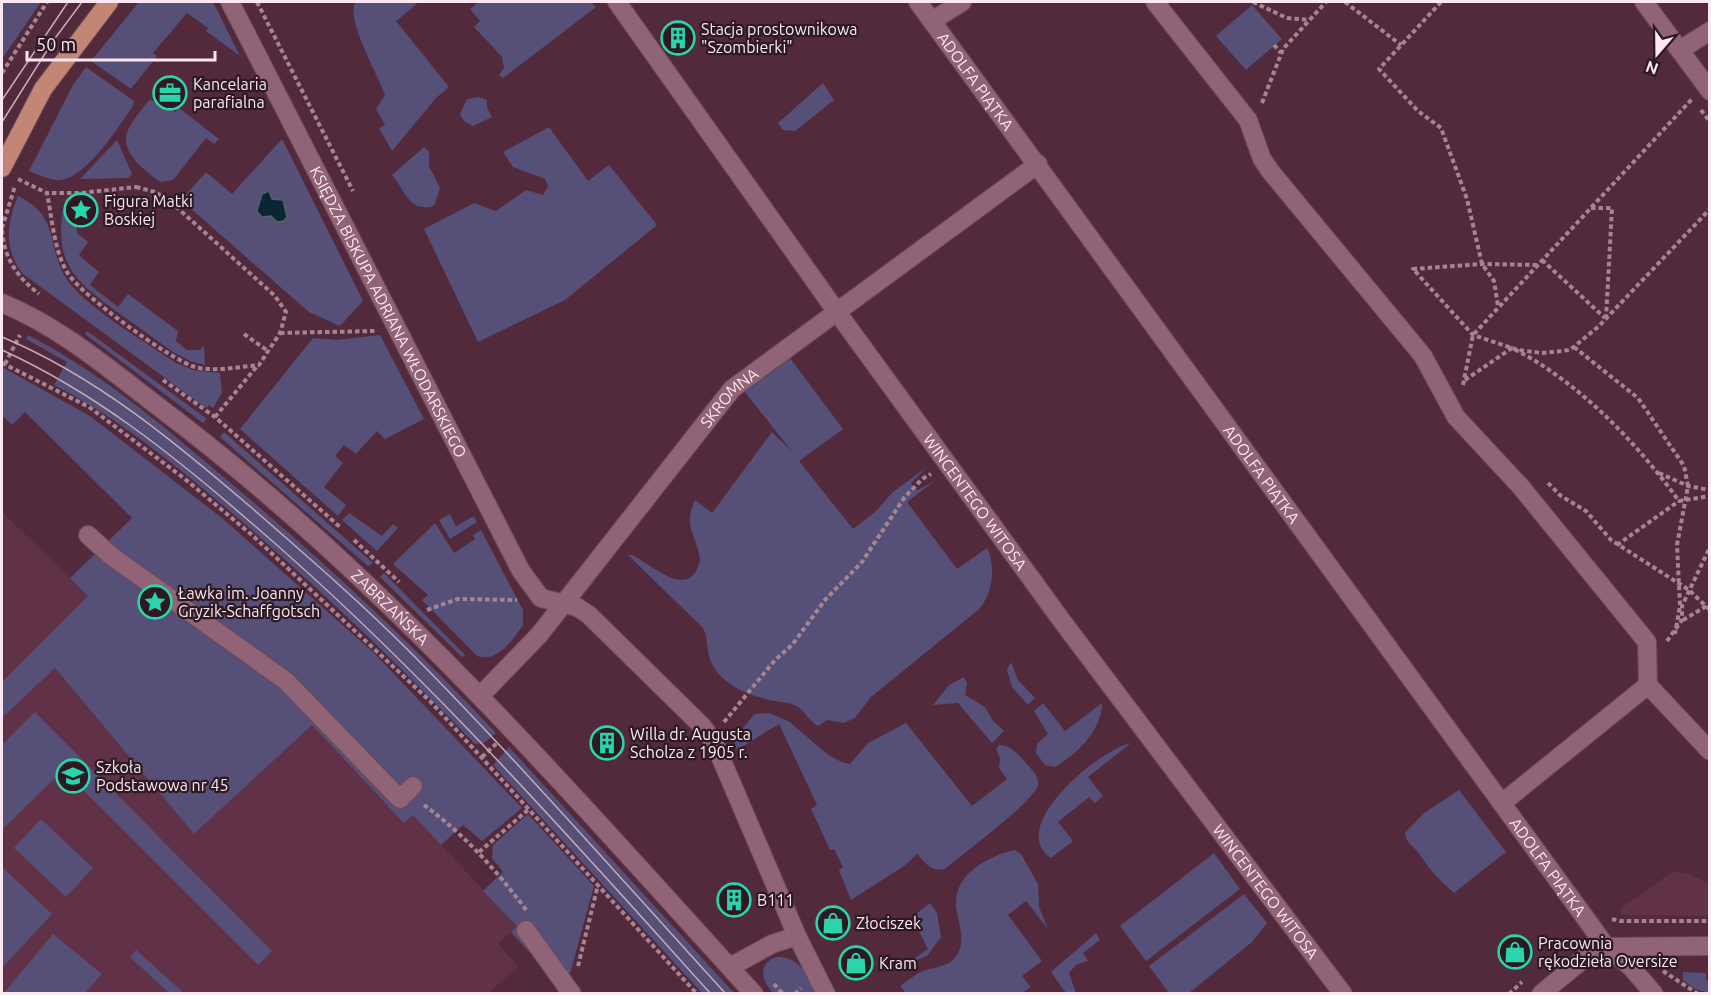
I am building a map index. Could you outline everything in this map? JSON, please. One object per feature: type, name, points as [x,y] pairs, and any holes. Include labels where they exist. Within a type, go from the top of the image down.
[{"type":"main road","points":[[2,168],[43,89],[109,2]]},
{"type":"street","name":"KSIĘDZA BISKUPA ADRIANA WŁODARSKIEGO","points":[[230,2],[262,81],[501,536],[536,593],[547,601],[562,604]]},
{"type":"street","name":"WINCENTEGO WITOSA","points":[[617,2],[1062,621],[1343,993]]},
{"type":"street","name":"ADOLFA PIĄTKA","points":[[918,2],[1605,945],[1619,955],[1654,993]]},
{"type":"street","points":[[932,21],[962,2]]},
{"type":"street","points":[[1155,2],[1248,120],[1262,159],[1271,172],[1423,356],[1456,417],[1521,487],[1647,642],[1650,666],[1648,685],[1502,803]]},
{"type":"street","points":[[1644,2],[1707,88]]},
{"type":"street","points":[[1680,50],[1710,31]]},
{"type":"street","name":"SKROMNA","points":[[481,695],[539,635],[732,389],[1038,164]]},
{"type":"street","name":"ZABRZAŃSKA","points":[[2,303],[44,324],[79,347],[202,440],[328,548],[407,621],[481,695],[754,993]]},
{"type":"street","points":[[88,536],[110,555],[286,681],[407,792]]},
{"type":"street","points":[[562,604],[589,615],[702,726],[714,742],[797,936],[826,993]]},
{"type":"street","points":[[1648,685],[1710,751]]},
{"type":"street","points":[[527,921],[572,993]]},
{"type":"street","points":[[730,967],[772,944],[797,936]]},
{"type":"street","points":[[1540,993],[1592,951],[1605,945],[1710,946]]},
{"type":"path","points":[[2,73],[47,2]]},
{"type":"path","points":[[257,2],[359,201]]},
{"type":"path","points":[[1253,2],[1287,18],[1309,20]]},
{"type":"path","points":[[1258,114],[1281,53],[1326,2]]},
{"type":"path","points":[[1345,2],[1401,45]]},
{"type":"path","points":[[1441,2],[1379,69],[1418,111],[1441,128],[1467,199],[1482,264],[1494,281],[1498,307]]},
{"type":"path","points":[[1274,45],[1281,53]]},
{"type":"path","points":[[1463,389],[1473,335],[1707,88]]},
{"type":"path","points":[[18,179],[47,193],[81,193],[136,187],[155,192],[171,202],[275,296],[286,312],[279,333],[259,365],[215,417]]},
{"type":"path","points":[[47,193],[64,267],[80,290],[171,355],[190,365],[220,369],[259,365]]},
{"type":"path","points":[[1591,208],[1612,208],[1606,318]]},
{"type":"path","points":[[1464,380],[1512,348],[1542,353],[1570,350],[1606,318],[1710,209]]},
{"type":"path","points":[[1542,260],[1606,318]]},
{"type":"path","points":[[1538,265],[1482,264],[1413,269],[1473,335],[1512,348],[1541,363],[1626,434],[1679,501]]},
{"type":"path","points":[[279,333],[382,330]]},
{"type":"path","points":[[244,334],[268,351]]},
{"type":"path","points":[[1574,346],[1638,398],[1684,466],[1688,486],[1677,545],[1680,606],[1675,634]]},
{"type":"path","points":[[2,363],[89,408],[185,479],[252,535],[386,657],[482,757],[697,993]]},
{"type":"path","points":[[718,726],[775,660],[792,645],[839,584],[862,562],[904,498],[921,479],[935,472]]},
{"type":"path","points":[[1659,473],[1688,486],[1710,490]]},
{"type":"path","points":[[1545,480],[1561,496],[1586,511],[1617,545],[1689,590],[1709,607],[1682,620]]},
{"type":"path","points":[[1617,545],[1679,501],[1710,496]]},
{"type":"path","points":[[1659,650],[1675,634],[1682,620],[1683,606],[1689,590],[1710,547]]},
{"type":"path","points":[[427,610],[458,599],[520,600]]},
{"type":"path","points":[[407,792],[448,823],[479,852],[527,921]]},
{"type":"path","points":[[479,852],[529,809]]},
{"type":"path","points":[[576,974],[598,885]]},
{"type":"path","points":[[1606,916],[1620,921],[1710,921]]},
{"type":"shaded area","points":[[2,2],[41,2],[2,59]]},
{"type":"shaded area","points":[[139,2],[213,2],[240,56],[206,31],[208,28],[187,13],[153,53],[157,56],[131,89],[91,61]]},
{"type":"shaded area","points":[[356,2],[412,2],[417,4],[396,21],[449,87],[436,98],[392,151],[379,128],[385,125],[376,109],[385,95],[358,33],[354,10]]},
{"type":"shaded area","points":[[479,2],[591,2],[596,7],[503,78],[499,75],[504,68],[502,57],[474,27],[480,21],[470,9]]},
{"type":"shaded area","points":[[1252,5],[1282,39],[1246,70],[1216,36]]},
{"type":"shaded area","points":[[86,67],[134,101],[133,106],[99,152],[78,173],[67,179],[56,180],[29,171],[73,85]]},
{"type":"shaded area","points":[[823,83],[834,100],[795,131],[783,130],[778,123]]},
{"type":"shaded area","points":[[478,97],[487,100],[487,108],[492,117],[473,126],[464,121],[460,114],[467,99]]},
{"type":"shaded area","points":[[150,99],[161,107],[164,103],[175,112],[179,108],[219,139],[214,144],[206,138],[173,180],[160,182],[135,160],[127,146],[128,130]]},
{"type":"shaded area","points":[[549,127],[588,181],[609,165],[657,225],[565,300],[478,342],[424,229],[474,203],[496,211],[526,190],[543,195],[548,186],[545,179],[513,167],[503,152]]},
{"type":"shaded area","points":[[282,139],[363,301],[340,326],[309,312],[181,200],[206,172],[232,194]]},
{"type":"shaded area","points":[[117,140],[132,174],[128,178],[80,179]]},
{"type":"shaded area","points":[[424,147],[429,152],[429,166],[440,188],[434,206],[426,207],[419,206],[408,199],[392,175]]},
{"type":"shaded area","points":[[18,196],[40,212],[46,221],[64,275],[72,287],[84,298],[176,363],[193,370],[220,373],[222,393],[213,408],[209,405],[206,408],[23,274],[12,255],[9,236],[11,216]]},
{"type":"shaded area","points":[[63,209],[77,222],[77,233],[88,242],[79,255],[99,272],[90,285],[118,307],[128,294],[178,331],[176,341],[187,350],[200,350],[204,345],[205,365],[190,361],[173,352],[102,301],[79,280],[65,257],[62,244]]},
{"type":"shaded area","points":[[87,331],[207,419],[203,423],[85,334]]},
{"type":"shaded area","points":[[28,335],[104,382],[175,436],[327,567],[396,632],[496,733],[484,743],[475,744],[356,625],[231,512],[124,427],[54,385],[67,362],[26,339]]},
{"type":"shaded area","points":[[380,335],[424,419],[385,439],[377,431],[356,454],[344,445],[335,456],[343,463],[324,487],[346,505],[338,516],[240,429],[313,338],[337,340]]},
{"type":"shaded area","points":[[790,358],[843,429],[799,461],[853,529],[875,512],[893,492],[927,467],[911,483],[913,488],[918,490],[936,480],[907,502],[957,569],[987,548],[992,563],[990,589],[978,610],[871,697],[855,718],[844,723],[827,720],[818,726],[796,706],[748,693],[724,679],[710,660],[703,628],[628,555],[680,580],[688,579],[695,573],[700,560],[690,518],[695,500],[712,513],[772,432],[793,453],[745,392]]},
{"type":"shaded area","points":[[2,367],[90,416],[222,518],[374,653],[522,808],[482,841],[463,825],[441,845],[413,815],[404,823],[312,725],[194,834],[55,668],[2,718],[2,682],[88,596],[70,578],[132,518],[25,412],[12,425],[2,415]]},
{"type":"shaded area","points":[[224,432],[373,563],[368,566],[220,437]]},
{"type":"shaded area","points":[[2,512],[89,596],[2,682]]},
{"type":"shaded area","points":[[349,513],[382,536],[393,524],[398,528],[377,551],[342,520]]},
{"type":"shaded area","points":[[450,514],[456,526],[474,516],[477,522],[450,539],[439,520]]},
{"type":"shaded area","points":[[435,523],[454,553],[475,539],[473,535],[481,530],[523,610],[523,625],[504,649],[498,653],[484,657],[477,656],[422,600],[428,595],[393,564]]},
{"type":"shaded area","points":[[384,573],[465,655],[462,657],[380,577]]},
{"type":"shaded area","points":[[1011,662],[1018,680],[1035,698],[1028,705],[1012,687],[1007,670]]},
{"type":"shaded area","points":[[54,667],[194,834],[312,724],[404,822],[413,815],[517,926],[498,944],[518,966],[489,993],[2,994],[2,718]]},
{"type":"shaded area","points":[[964,677],[967,683],[965,695],[985,707],[993,721],[1004,731],[992,743],[958,703],[933,705],[949,685]]},
{"type":"shaded area","points":[[1043,703],[1065,731],[1102,703],[1098,723],[1093,732],[1080,748],[1055,767],[1045,765],[1036,753],[1037,744],[1048,734],[1034,711]]},
{"type":"shaded area","points":[[35,712],[272,951],[258,965],[63,770],[2,830],[2,745]]},
{"type":"shaded area","points":[[769,713],[791,723],[834,758],[850,764],[868,743],[906,723],[972,806],[1007,779],[999,768],[1000,758],[996,749],[999,745],[1010,748],[1020,756],[1036,775],[1038,785],[1034,793],[1011,815],[945,869],[932,868],[917,854],[904,866],[851,900],[839,870],[843,867],[834,849],[830,850],[811,809],[817,805],[779,724],[737,750],[734,740],[752,717],[755,714]]},
{"type":"shaded area","points":[[1131,743],[1088,777],[1103,796],[1095,803],[1089,797],[1058,822],[1073,841],[1051,858],[1040,844],[1040,828],[1048,810],[1062,791],[1080,774],[1117,748]]},
{"type":"shaded area","points":[[509,747],[734,993],[702,993],[493,765]]},
{"type":"shaded area","points":[[1459,790],[1506,852],[1455,892],[1458,896],[1433,872],[1409,843],[1405,833],[1424,813]]},
{"type":"shaded area","points":[[528,814],[594,886],[568,981],[528,951],[511,932],[517,926],[483,891],[503,872],[492,858],[493,845]]},
{"type":"shaded area","points":[[41,819],[93,868],[66,897],[14,848]]},
{"type":"shaded area","points":[[1015,850],[1021,854],[1038,884],[1039,907],[1048,929],[1026,901],[1008,915],[1042,961],[1022,976],[1031,987],[1022,993],[906,993],[900,986],[919,973],[950,962],[959,952],[961,930],[956,901],[962,882],[977,866],[996,856]]},
{"type":"shaded area","points":[[1214,853],[1240,889],[1146,961],[1120,926]]},
{"type":"shaded area","points":[[2,867],[52,914],[2,968]]},
{"type":"shaded area","points":[[1672,872],[1687,873],[1709,884],[1709,916],[1622,915],[1620,909]]},
{"type":"shaded area","points":[[1244,894],[1267,923],[1252,942],[1189,993],[1169,993],[1149,966]]},
{"type":"shaded area","points":[[930,903],[937,913],[941,937],[927,956],[908,963],[928,949],[912,917]]},
{"type":"shaded area","points":[[1096,933],[1100,940],[1083,953],[1088,961],[1077,964],[1069,973],[1076,993],[1066,993],[1051,972]]},
{"type":"shaded area","points":[[53,934],[102,974],[85,993],[4,993]]},
{"type":"shaded area","points":[[136,950],[184,993],[169,993],[130,957]]},
{"type":"shaded area","points":[[776,957],[797,963],[806,973],[816,993],[773,993],[766,984],[763,974],[766,964]]},
{"type":"shaded area","points":[[1683,972],[1706,973],[1706,980],[1709,980],[1709,993],[1695,989],[1683,980]]},
{"type":"water","points":[[269,191],[272,199],[283,200],[287,217],[284,221],[277,222],[271,216],[262,217],[258,213],[262,194]]},
{"type":"tram line","points":[[2,100],[68,2]]},
{"type":"tram line","points":[[2,122],[53,41],[82,2]]},
{"type":"tram line","points":[[2,337],[70,371],[134,413],[224,484],[333,579],[410,652],[491,736],[726,994]]},
{"type":"tram line","points":[[2,350],[69,385],[131,426],[219,495],[310,575],[370,631],[487,749],[711,994]]},
{"type":"place","name":"Stacja prostownikowa \"Szombierki\"","points":[[678,38]]},
{"type":"place","name":"Kancelaria parafialna","points":[[170,93]]},
{"type":"place","name":"Figura Matki Boskiej","points":[[81,210]]},
{"type":"place","name":"Ławka im. Joanny Gryzik-Schaffgotsch","points":[[155,602]]},
{"type":"place","name":"Willa dr. Augusta Scholza z 1905 r.","points":[[607,743]]},
{"type":"place","name":"Szkoła Podstawowa nr 45","points":[[73,776]]},
{"type":"place","name":"B111","points":[[734,900]]},
{"type":"place","name":"Złociszek","points":[[833,923]]},
{"type":"place","name":"Pracownia rękodzieła Oversize","points":[[1515,952]]},
{"type":"place","name":"Kram","points":[[856,963]]}]
